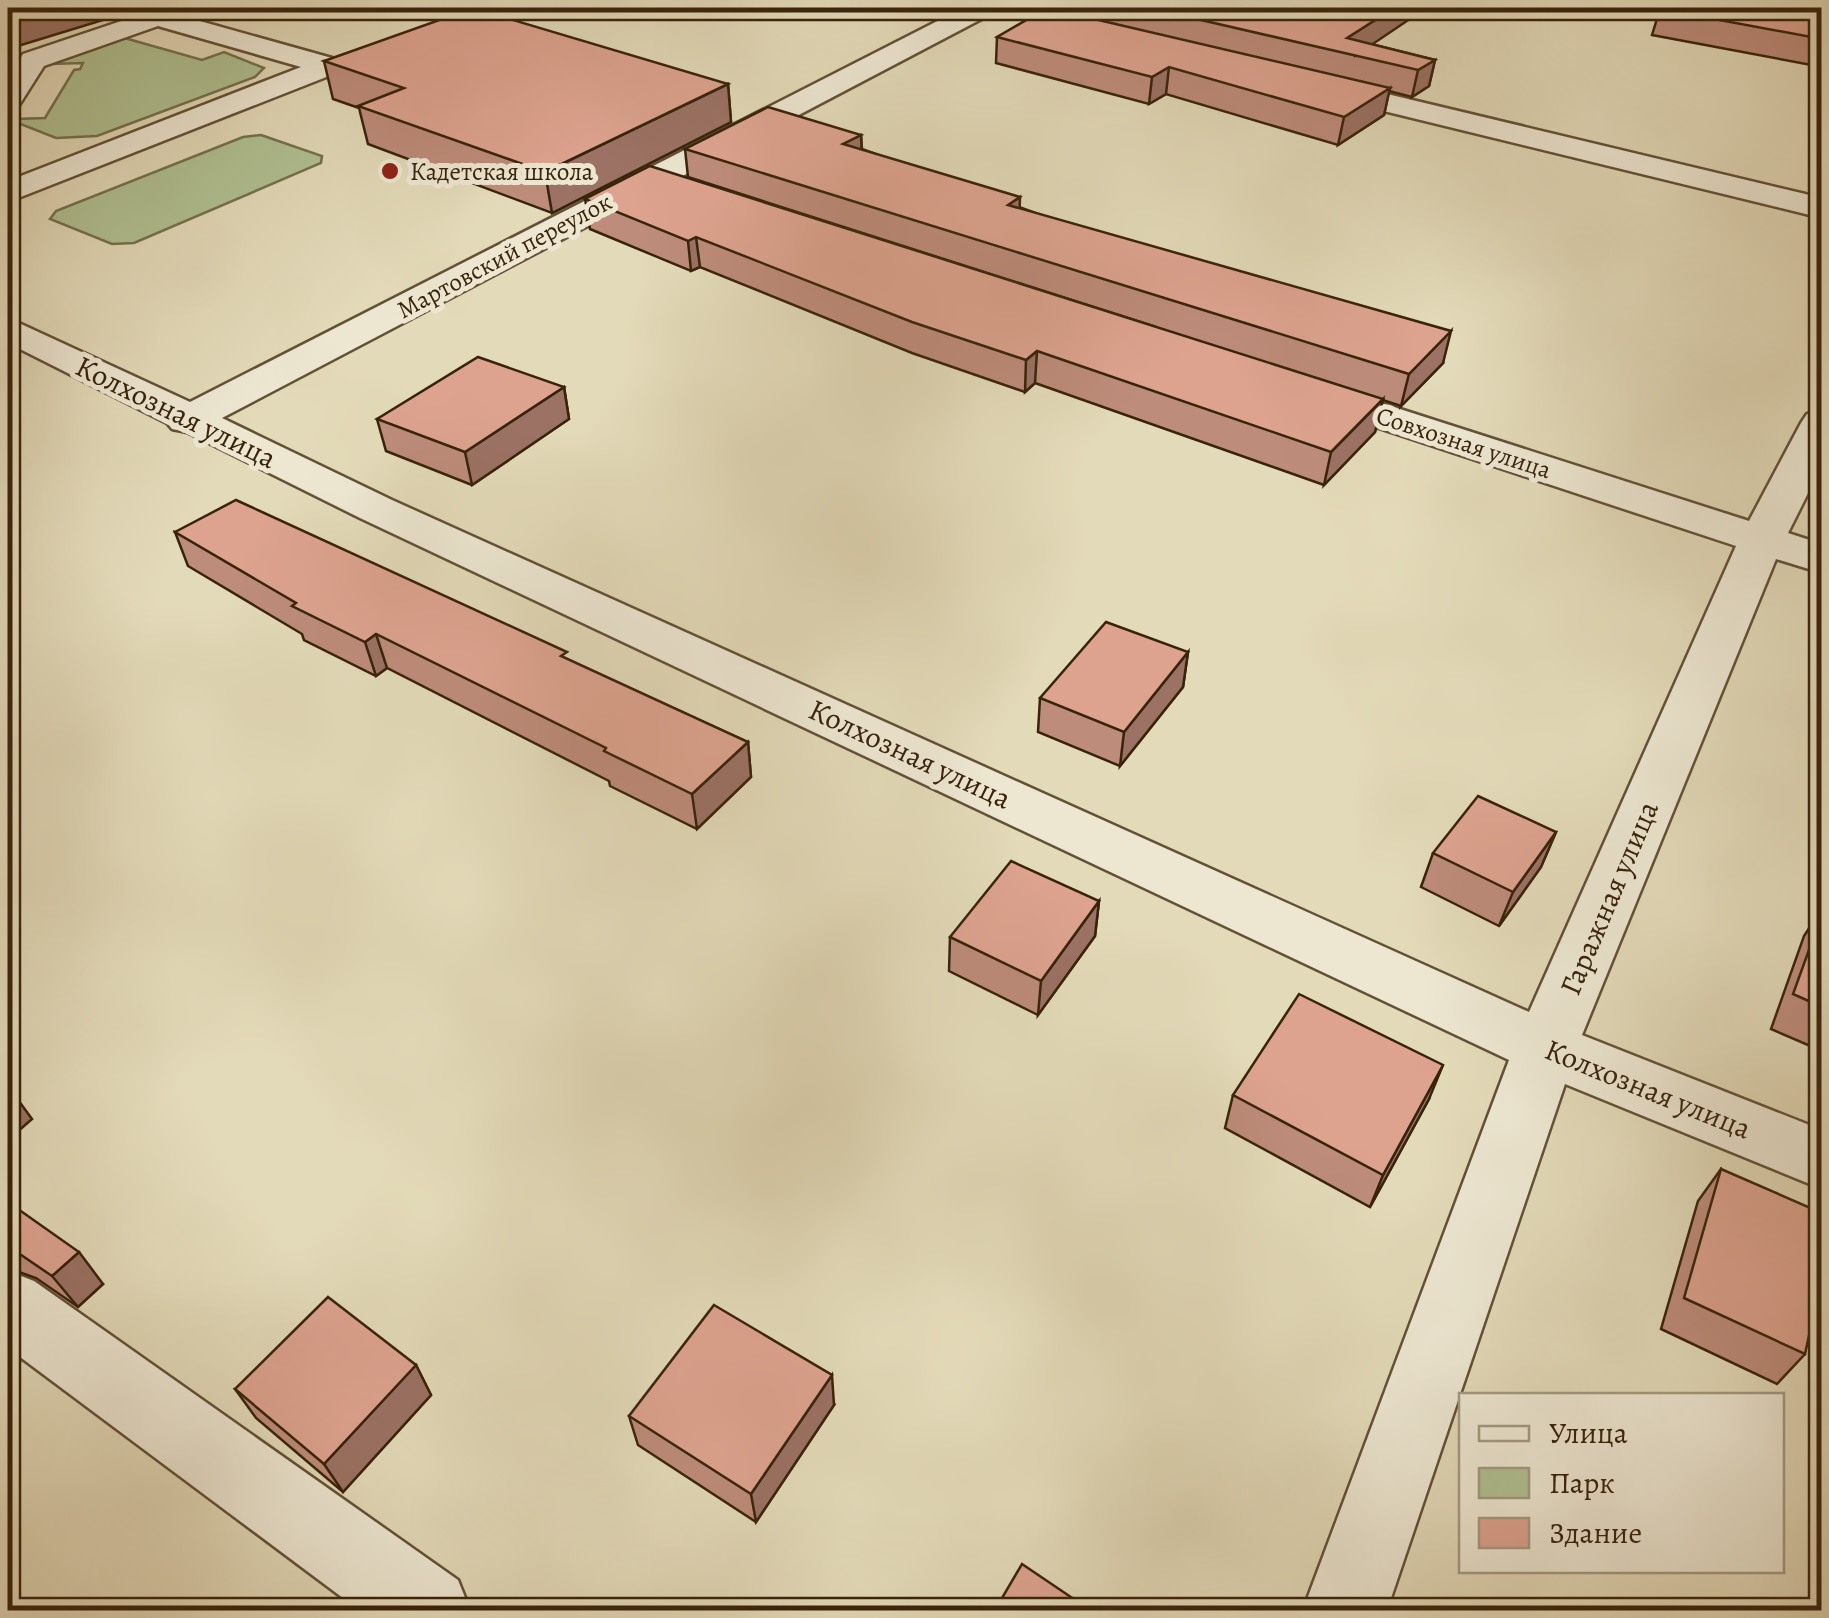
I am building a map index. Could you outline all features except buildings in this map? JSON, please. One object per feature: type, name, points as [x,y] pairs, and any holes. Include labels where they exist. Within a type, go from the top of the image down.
[{"type":"street","name":"Мартовский переулок","points":[[186,420],[649,179],[993,9]]},
{"type":"street","points":[[8,102],[33,60],[157,17],[329,66],[8,192]]},
{"type":"street","points":[[1279,77],[1822,208]]},
{"type":"street","points":[[39,143],[87,160]]},
{"type":"street","points":[[649,179],[706,197]]},
{"type":"street","name":"Колхозная улица","points":[[8,329],[186,420],[1545,1048],[1822,1160]]},
{"type":"street","name":"Совхозная улица","points":[[1272,380],[1822,559]]},
{"type":"street","name":"Гаражная улица","points":[[1345,1610],[1545,1048],[1762,539],[1822,423]]},
{"type":"street","points":[[8,1306],[428,1610]]},
{"type":"green space","points":[[121,37],[202,60],[224,52],[264,68],[255,77],[97,136],[56,138],[18,123],[16,119],[45,118],[74,70],[83,63],[49,64]]},
{"type":"green space","points":[[261,135],[322,156],[321,163],[134,243],[112,244],[50,219],[56,211],[243,137]]},
{"type":"place","name":"Кадетская школа","points":[[390,171]]}]
